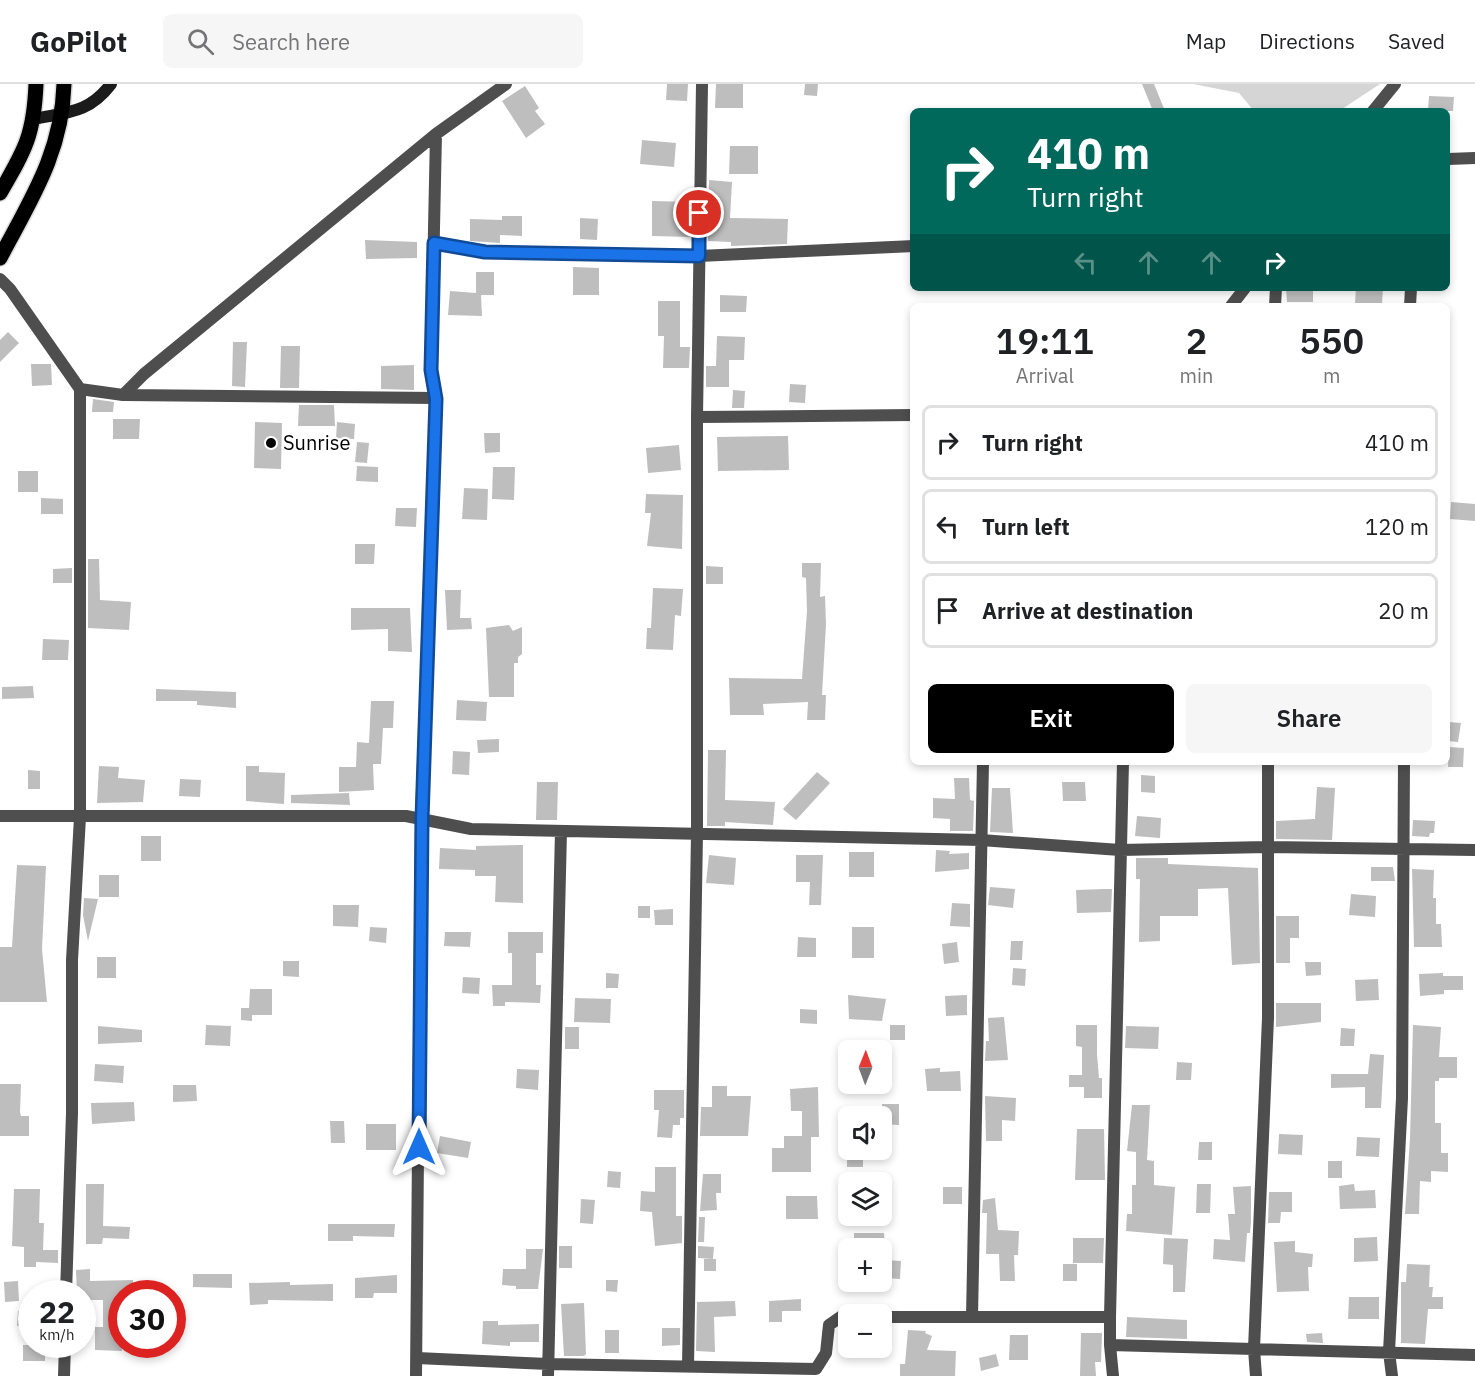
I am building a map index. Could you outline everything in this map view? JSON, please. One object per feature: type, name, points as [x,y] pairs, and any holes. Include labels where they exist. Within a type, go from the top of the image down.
[{"type":"main road","points":[[0,193],[29,139],[34,119],[36,84]]},
{"type":"main road","points":[[0,258],[42,177],[57,142],[63,114],[64,84]]},
{"type":"street","points":[[34,119],[82,110],[99,100],[111,84]]},
{"type":"street","points":[[123,394],[144,374],[436,135],[506,84]]},
{"type":"street","points":[[688,1366],[697,834],[697,417],[702,84]]},
{"type":"street","points":[[1375,108],[1395,84]]},
{"type":"street","points":[[416,1376],[422,819],[436,399],[431,370],[436,135]]},
{"type":"street","points":[[1450,159],[1475,158]]},
{"type":"street","points":[[434,243],[485,252],[699,256],[910,246]]},
{"type":"street","points":[[0,279],[10,289],[80,389],[80,817],[72,960],[72,1113],[66,1280]]},
{"type":"street","points":[[1233,303],[1243,291]]},
{"type":"street","points":[[80,389],[123,394],[436,399]]},
{"type":"street","points":[[697,417],[910,415]]},
{"type":"street","points":[[972,1317],[983,765]]},
{"type":"street","points":[[1113,1376],[1110,1317],[1123,765]]},
{"type":"street","points":[[1257,1376],[1254,1349],[1268,1018],[1268,765]]},
{"type":"street","points":[[1392,1376],[1389,1352],[1402,1098],[1404,765]]},
{"type":"street","points":[[0,816],[406,816],[471,829],[981,840],[1120,850],[1267,847],[1475,850]]},
{"type":"street","points":[[548,1370],[561,831]]},
{"type":"street","points":[[892,1317],[1110,1317]]},
{"type":"street","points":[[417,1358],[548,1370],[688,1366],[816,1369],[826,1353],[829,1325],[838,1319]]},
{"type":"street","points":[[1110,1345],[1475,1355]]},
{"type":"street","points":[[64,1376],[65,1358]]},
{"type":"shaded area","points":[[1193,84],[1380,84],[1344,108],[1252,108],[1239,93]]},
{"type":"building","points":[[667,84],[688,84],[687,101],[666,100]]},
{"type":"building","points":[[716,84],[743,84],[743,108],[715,108]]},
{"type":"building","points":[[805,84],[818,84],[817,96],[804,95]]},
{"type":"building","points":[[1142,84],[1154,84],[1164,108],[1152,108]]},
{"type":"building","points":[[525,86],[539,108],[535,111],[545,124],[526,138],[502,101]]},
{"type":"building","points":[[1429,96],[1454,97],[1453,111],[1450,111],[1450,108],[1428,108]]},
{"type":"building","points":[[642,140],[676,143],[674,167],[640,164]]},
{"type":"building","points":[[730,146],[758,146],[758,174],[729,174]]},
{"type":"building","points":[[709,180],[732,182],[730,218],[788,219],[787,244],[731,246],[731,242],[708,241]]},
{"type":"building","points":[[652,201],[692,202],[691,237],[652,236]]},
{"type":"building","points":[[502,216],[522,216],[522,236],[500,235],[500,243],[470,241],[470,219],[502,220]]},
{"type":"building","points":[[580,218],[598,219],[597,240],[580,239]]},
{"type":"building","points":[[365,240],[417,242],[417,258],[366,259]]},
{"type":"building","points":[[573,267],[599,268],[599,295],[573,295]]},
{"type":"building","points":[[476,272],[494,272],[494,295],[481,295],[482,316],[448,315],[450,291],[476,293]]},
{"type":"building","points":[[1286,291],[1313,291],[1313,302],[1287,302]]},
{"type":"building","points":[[1356,291],[1383,291],[1382,303],[1355,303]]},
{"type":"building","points":[[720,295],[747,296],[746,312],[720,312]]},
{"type":"building","points":[[658,301],[680,301],[680,347],[690,347],[689,368],[663,368],[664,336],[658,336]]},
{"type":"building","points":[[8,332],[19,343],[0,362],[0,340]]},
{"type":"building","points":[[717,336],[745,337],[744,360],[729,360],[729,387],[706,387],[706,366],[716,366]]},
{"type":"building","points":[[233,342],[247,342],[245,387],[232,386]]},
{"type":"building","points":[[281,346],[300,346],[299,388],[280,388]]},
{"type":"building","points":[[31,364],[51,364],[52,385],[32,386]]},
{"type":"building","points":[[414,365],[414,390],[381,389],[381,366]]},
{"type":"building","points":[[790,384],[806,385],[805,403],[789,402]]},
{"type":"building","points":[[733,390],[745,391],[744,408],[732,408]]},
{"type":"building","points":[[93,399],[114,402],[113,412],[92,412]]},
{"type":"building","points":[[299,405],[334,405],[335,426],[298,426]]},
{"type":"building","points":[[113,419],[140,419],[139,439],[113,439]]},
{"type":"building","points":[[255,422],[282,423],[281,469],[254,468]]},
{"type":"building","points":[[337,422],[355,424],[354,439],[336,438]]},
{"type":"building","points":[[484,433],[500,433],[500,452],[485,453]]},
{"type":"building","points":[[788,436],[789,470],[718,471],[717,437]]},
{"type":"building","points":[[357,442],[369,443],[367,463],[355,462]]},
{"type":"building","points":[[679,445],[681,470],[648,473],[646,448]]},
{"type":"building","points":[[357,466],[378,467],[378,482],[356,481]]},
{"type":"building","points":[[493,467],[515,467],[514,500],[492,499]]},
{"type":"building","points":[[18,471],[38,471],[38,492],[18,492]]},
{"type":"building","points":[[464,488],[488,489],[487,520],[462,519]]},
{"type":"building","points":[[646,494],[683,495],[682,549],[647,546],[651,513],[645,513]]},
{"type":"building","points":[[41,498],[63,499],[63,514],[41,514]]},
{"type":"building","points":[[1451,502],[1475,504],[1475,521],[1450,519]]},
{"type":"building","points":[[396,508],[417,508],[416,527],[395,526]]},
{"type":"building","points":[[355,544],[375,544],[374,564],[355,564]]},
{"type":"building","points":[[88,559],[99,559],[100,600],[131,602],[129,630],[88,628]]},
{"type":"building","points":[[802,563],[821,563],[820,597],[825,596],[826,624],[822,695],[826,695],[825,720],[807,720],[808,702],[763,704],[764,715],[730,715],[729,678],[802,679],[807,611],[806,578],[802,577]]},
{"type":"building","points":[[706,566],[723,567],[723,584],[706,584]]},
{"type":"building","points":[[72,568],[72,583],[53,583],[53,569]]},
{"type":"building","points":[[653,588],[683,589],[681,616],[675,615],[673,650],[646,649],[647,628],[651,628]]},
{"type":"building","points":[[445,590],[461,590],[460,618],[471,618],[472,629],[447,630]]},
{"type":"building","points":[[351,608],[410,608],[412,652],[388,651],[388,629],[351,630]]},
{"type":"building","points":[[509,625],[513,631],[522,627],[522,654],[518,657],[518,663],[514,663],[514,697],[489,697],[486,628]]},
{"type":"building","points":[[43,639],[69,640],[68,660],[42,660]]},
{"type":"building","points":[[33,686],[34,698],[2,699],[2,687]]},
{"type":"building","points":[[156,689],[236,692],[236,708],[197,705],[197,701],[156,701]]},
{"type":"building","points":[[457,700],[487,702],[486,721],[456,720]]},
{"type":"building","points":[[371,701],[394,701],[393,728],[383,728],[381,764],[373,764],[374,790],[339,792],[339,767],[356,767],[357,742],[369,743]]},
{"type":"building","points":[[1450,722],[1461,723],[1458,742],[1450,741]]},
{"type":"building","points":[[499,739],[499,752],[478,753],[477,740]]},
{"type":"building","points":[[1450,747],[1464,748],[1463,767],[1448,767]]},
{"type":"building","points":[[708,750],[726,750],[725,800],[775,802],[773,825],[725,822],[725,826],[707,826]]},
{"type":"building","points":[[453,751],[470,752],[469,775],[452,774]]},
{"type":"building","points":[[99,766],[119,767],[118,778],[145,780],[143,802],[97,803]]},
{"type":"building","points":[[246,766],[259,766],[259,772],[285,773],[284,804],[246,801]]},
{"type":"building","points":[[28,770],[40,771],[40,789],[28,789]]},
{"type":"building","points":[[817,772],[830,783],[796,820],[783,809]]},
{"type":"building","points":[[1141,775],[1155,776],[1155,793],[1141,792]]},
{"type":"building","points":[[954,778],[969,778],[970,800],[974,801],[973,831],[950,831],[950,819],[933,818],[933,798],[955,799]]},
{"type":"building","points":[[180,779],[201,780],[200,797],[179,796]]},
{"type":"building","points":[[537,782],[558,782],[557,820],[536,820]]},
{"type":"building","points":[[1062,782],[1085,782],[1086,801],[1063,801]]},
{"type":"building","points":[[1317,787],[1335,788],[1332,840],[1276,839],[1276,821],[1315,819]]},
{"type":"building","points":[[992,788],[1010,788],[1013,833],[990,832]]},
{"type":"building","points":[[349,793],[350,805],[291,803],[291,795]]},
{"type":"building","points":[[1137,816],[1161,818],[1160,838],[1135,836]]},
{"type":"building","points":[[1413,820],[1435,821],[1434,833],[1430,833],[1429,837],[1412,836]]},
{"type":"building","points":[[141,836],[161,836],[161,861],[141,861]]},
{"type":"building","points":[[523,845],[523,903],[495,902],[496,876],[475,876],[475,870],[439,869],[440,848],[476,850],[476,846]]},
{"type":"building","points":[[936,850],[950,851],[949,854],[969,853],[969,869],[935,872]]},
{"type":"building","points":[[849,852],[874,852],[874,877],[849,877]]},
{"type":"building","points":[[709,855],[736,858],[734,885],[706,883]]},
{"type":"building","points":[[796,855],[823,855],[821,905],[809,905],[810,882],[796,882]]},
{"type":"building","points":[[1136,858],[1168,858],[1168,864],[1258,868],[1260,963],[1232,965],[1228,888],[1198,889],[1198,916],[1160,916],[1160,941],[1139,942],[1140,879],[1136,879]]},
{"type":"building","points":[[17,865],[46,866],[42,949],[47,1002],[0,1002],[0,947],[12,947]]},
{"type":"building","points":[[1371,867],[1393,867],[1395,881],[1371,881]]},
{"type":"building","points":[[1412,869],[1434,870],[1433,898],[1436,898],[1436,924],[1441,924],[1442,947],[1414,947]]},
{"type":"building","points":[[99,875],[119,875],[119,897],[99,897]]},
{"type":"building","points":[[990,887],[1015,889],[1013,908],[988,905]]},
{"type":"building","points":[[1112,889],[1111,912],[1077,913],[1076,890]]},
{"type":"building","points":[[1351,894],[1376,896],[1375,917],[1349,915]]},
{"type":"building","points":[[84,898],[98,899],[88,941],[83,915]]},
{"type":"building","points":[[952,903],[970,904],[970,927],[950,926]]},
{"type":"building","points":[[333,905],[359,905],[358,927],[333,926]]},
{"type":"building","points":[[638,906],[650,906],[650,918],[638,918]]},
{"type":"building","points":[[673,909],[673,925],[655,925],[654,910]]},
{"type":"building","points":[[1276,916],[1299,916],[1299,938],[1290,938],[1290,963],[1276,963]]},
{"type":"building","points":[[370,927],[387,928],[386,943],[369,941]]},
{"type":"building","points":[[852,927],[874,927],[874,958],[852,958]]},
{"type":"building","points":[[445,932],[471,932],[470,947],[444,946]]},
{"type":"building","points":[[508,932],[543,932],[543,953],[536,953],[536,985],[541,985],[540,1003],[505,1002],[505,1006],[493,1006],[492,985],[512,985],[512,953],[508,953]]},
{"type":"building","points":[[798,937],[816,938],[816,957],[797,957]]},
{"type":"building","points":[[1011,941],[1023,941],[1022,960],[1010,960]]},
{"type":"building","points":[[957,942],[959,962],[944,964],[942,944]]},
{"type":"building","points":[[97,957],[116,957],[116,978],[97,978]]},
{"type":"building","points":[[283,961],[299,961],[299,977],[283,976]]},
{"type":"building","points":[[1305,962],[1321,962],[1321,975],[1306,976]]},
{"type":"building","points":[[1013,968],[1026,969],[1025,986],[1012,985]]},
{"type":"building","points":[[606,973],[619,974],[618,988],[606,988]]},
{"type":"building","points":[[1443,973],[1443,976],[1463,976],[1463,990],[1444,990],[1444,994],[1420,996],[1419,974]]},
{"type":"building","points":[[463,977],[480,978],[479,994],[462,993]]},
{"type":"building","points":[[1378,979],[1379,1000],[1356,1001],[1355,980]]},
{"type":"building","points":[[250,989],[272,989],[272,1015],[252,1015],[252,1021],[241,1020],[241,1008],[249,1008]]},
{"type":"building","points":[[848,995],[886,999],[882,1021],[849,1019]]},
{"type":"building","points":[[967,995],[967,1015],[946,1016],[945,996]]},
{"type":"building","points":[[575,998],[611,999],[610,1023],[574,1022]]},
{"type":"building","points":[[1276,1003],[1321,1003],[1321,1022],[1276,1027]]},
{"type":"building","points":[[800,1009],[817,1010],[817,1024],[800,1023]]},
{"type":"building","points":[[1004,1017],[1008,1060],[985,1061],[986,1041],[989,1041],[988,1018]]},
{"type":"building","points":[[206,1025],[231,1026],[230,1046],[205,1045]]},
{"type":"building","points":[[890,1025],[905,1025],[905,1040],[890,1040]]},
{"type":"building","points":[[1076,1025],[1097,1025],[1097,1054],[1099,1078],[1102,1078],[1102,1098],[1084,1098],[1084,1087],[1069,1087],[1069,1075],[1082,1075],[1082,1047],[1076,1046]]},
{"type":"building","points":[[1413,1025],[1441,1027],[1439,1057],[1457,1057],[1457,1078],[1439,1078],[1439,1081],[1435,1081],[1435,1123],[1441,1123],[1441,1153],[1448,1153],[1448,1172],[1431,1171],[1431,1182],[1420,1181],[1419,1214],[1405,1214],[1410,1138]]},
{"type":"building","points":[[98,1026],[142,1030],[142,1042],[98,1044]]},
{"type":"building","points":[[1126,1026],[1159,1027],[1158,1049],[1125,1048]]},
{"type":"building","points":[[565,1027],[579,1027],[579,1049],[565,1049]]},
{"type":"building","points":[[1341,1028],[1355,1029],[1354,1046],[1340,1046]]},
{"type":"building","points":[[1370,1054],[1384,1055],[1381,1108],[1365,1108],[1365,1087],[1331,1088],[1331,1074],[1368,1074]]},
{"type":"building","points":[[1177,1062],[1192,1063],[1191,1080],[1176,1080]]},
{"type":"building","points":[[95,1064],[124,1066],[123,1083],[94,1081]]},
{"type":"building","points":[[940,1068],[940,1072],[960,1071],[961,1091],[927,1091],[925,1069]]},
{"type":"building","points":[[517,1069],[539,1070],[538,1090],[516,1088]]},
{"type":"building","points":[[0,1084],[21,1084],[20,1112],[21,1116],[29,1116],[29,1136],[0,1136]]},
{"type":"building","points":[[173,1085],[196,1085],[197,1101],[173,1102]]},
{"type":"building","points":[[712,1086],[727,1086],[727,1096],[751,1096],[748,1136],[700,1136],[701,1107],[712,1107]]},
{"type":"building","points":[[818,1087],[819,1137],[811,1137],[811,1172],[772,1172],[772,1148],[784,1148],[784,1136],[802,1136],[802,1111],[791,1111],[790,1089]]},
{"type":"building","points":[[654,1090],[684,1090],[684,1118],[680,1118],[680,1125],[673,1125],[672,1138],[657,1137],[659,1110],[654,1110]]},
{"type":"building","points":[[985,1096],[1016,1098],[1015,1121],[1002,1120],[1002,1141],[986,1141]]},
{"type":"building","points":[[134,1102],[135,1121],[92,1124],[91,1103]]},
{"type":"building","points":[[882,1104],[899,1104],[899,1125],[892,1125],[892,1106],[882,1106]]},
{"type":"building","points":[[1132,1105],[1150,1105],[1147,1160],[1154,1161],[1154,1185],[1175,1187],[1172,1235],[1126,1231],[1127,1214],[1132,1214],[1132,1185],[1136,1185],[1136,1152],[1127,1151]]},
{"type":"building","points":[[330,1121],[344,1121],[345,1143],[331,1143]]},
{"type":"building","points":[[366,1124],[396,1124],[396,1150],[366,1150]]},
{"type":"building","points":[[1077,1129],[1104,1129],[1105,1180],[1075,1180]]},
{"type":"building","points":[[1279,1134],[1303,1135],[1302,1155],[1278,1154]]},
{"type":"building","points":[[440,1136],[471,1142],[468,1158],[437,1153]]},
{"type":"building","points":[[1357,1137],[1380,1138],[1379,1157],[1356,1156]]},
{"type":"building","points":[[1199,1142],[1212,1142],[1212,1160],[1198,1160]]},
{"type":"building","points":[[847,1160],[863,1160],[863,1167],[847,1167]]},
{"type":"building","points":[[1328,1161],[1342,1161],[1342,1178],[1328,1178]]},
{"type":"building","points":[[655,1167],[676,1167],[676,1216],[682,1216],[682,1243],[655,1246],[652,1212],[640,1211],[641,1191],[655,1192]]},
{"type":"building","points":[[608,1171],[621,1172],[620,1188],[607,1187]]},
{"type":"building","points":[[703,1174],[721,1174],[721,1193],[716,1193],[717,1210],[700,1211]]},
{"type":"building","points":[[86,1184],[104,1184],[103,1226],[130,1227],[129,1239],[103,1238],[102,1244],[86,1244]]},
{"type":"building","points":[[1197,1184],[1211,1184],[1210,1213],[1196,1213]]},
{"type":"building","points":[[1354,1184],[1355,1191],[1375,1190],[1376,1208],[1340,1209],[1339,1186]]},
{"type":"building","points":[[1251,1186],[1251,1222],[1250,1233],[1247,1233],[1245,1262],[1213,1259],[1214,1239],[1230,1240],[1228,1214],[1235,1214],[1233,1187]]},
{"type":"building","points":[[943,1187],[962,1187],[962,1204],[943,1204]]},
{"type":"building","points":[[14,1189],[40,1189],[39,1223],[44,1223],[43,1250],[58,1250],[58,1263],[36,1262],[36,1267],[24,1267],[24,1247],[12,1246]]},
{"type":"building","points":[[1269,1192],[1292,1192],[1292,1212],[1281,1212],[1280,1223],[1268,1223]]},
{"type":"building","points":[[786,1196],[817,1196],[818,1219],[786,1219]]},
{"type":"building","points":[[995,1198],[998,1230],[1019,1231],[1018,1255],[1014,1255],[1015,1281],[1000,1281],[999,1254],[986,1254],[987,1213],[982,1213],[983,1200]]},
{"type":"building","points":[[581,1199],[595,1200],[593,1224],[580,1223]]},
{"type":"building","points":[[699,1217],[705,1217],[704,1242],[698,1242]]},
{"type":"building","points":[[328,1224],[395,1224],[394,1237],[353,1236],[353,1241],[328,1241]]},
{"type":"building","points":[[854,1233],[884,1233],[884,1238],[854,1238]]},
{"type":"building","points":[[1377,1237],[1378,1261],[1354,1262],[1354,1238]]},
{"type":"building","points":[[1073,1238],[1104,1238],[1103,1263],[1073,1263]]},
{"type":"building","points":[[1164,1238],[1188,1239],[1185,1292],[1173,1292],[1173,1265],[1163,1264]]},
{"type":"building","points":[[1295,1241],[1295,1252],[1313,1254],[1312,1267],[1308,1267],[1309,1291],[1277,1292],[1274,1242]]},
{"type":"building","points":[[559,1246],[572,1246],[572,1268],[559,1268]]},
{"type":"building","points":[[698,1246],[714,1247],[713,1259],[698,1258]]},
{"type":"building","points":[[526,1249],[543,1249],[538,1289],[516,1289],[516,1286],[502,1285],[503,1269],[526,1269]]},
{"type":"building","points":[[704,1259],[716,1259],[716,1271],[704,1271]]},
{"type":"building","points":[[892,1260],[901,1261],[900,1279],[892,1278]]},
{"type":"building","points":[[1063,1264],[1077,1264],[1077,1281],[1063,1281]]},
{"type":"building","points":[[1407,1264],[1430,1265],[1429,1287],[1433,1287],[1432,1297],[1443,1297],[1443,1309],[1428,1309],[1425,1344],[1401,1343],[1401,1282],[1406,1282]]},
{"type":"building","points":[[90,1269],[90,1280],[76,1280],[76,1270]]},
{"type":"building","points":[[193,1274],[232,1274],[232,1288],[193,1287]]},
{"type":"building","points":[[397,1275],[397,1293],[374,1293],[373,1298],[355,1298],[355,1278]]},
{"type":"building","points":[[606,1280],[618,1280],[617,1292],[606,1291]]},
{"type":"building","points":[[18,1281],[18,1301],[5,1302],[4,1282]]},
{"type":"building","points":[[96,1281],[108,1281],[108,1350],[96,1350],[96,1327],[103,1327],[103,1300],[96,1300]]},
{"type":"building","points":[[290,1282],[290,1285],[333,1284],[333,1301],[268,1300],[268,1304],[250,1305],[249,1283]]},
{"type":"building","points":[[1349,1297],[1379,1297],[1379,1319],[1348,1319]]},
{"type":"building","points":[[801,1299],[801,1311],[782,1311],[782,1322],[769,1322],[769,1301]]},
{"type":"building","points":[[735,1301],[736,1316],[714,1317],[715,1352],[696,1351],[697,1302]]},
{"type":"building","points":[[584,1303],[586,1354],[584,1356],[564,1356],[561,1304]]},
{"type":"building","points":[[1127,1317],[1187,1320],[1187,1339],[1126,1337]]},
{"type":"building","points":[[483,1321],[498,1321],[498,1325],[539,1324],[539,1342],[510,1342],[510,1346],[482,1344]]},
{"type":"building","points":[[662,1328],[680,1328],[680,1345],[662,1346]]},
{"type":"building","points":[[605,1330],[619,1330],[619,1353],[605,1353]]},
{"type":"building","points":[[908,1330],[926,1331],[925,1333],[932,1336],[927,1350],[956,1351],[955,1376],[900,1376],[900,1364],[905,1364]]},
{"type":"building","points":[[1081,1333],[1102,1333],[1101,1362],[1095,1362],[1096,1376],[1080,1376]]},
{"type":"building","points":[[1322,1333],[1323,1343],[1307,1342],[1306,1334]]},
{"type":"building","points":[[1010,1335],[1028,1335],[1028,1360],[1009,1360]]},
{"type":"building","points":[[996,1354],[999,1366],[981,1371],[979,1358]]},
{"type":"building","points":[[23,1358],[45,1358],[45,1361],[23,1361]]},
{"type":"place","name":"Sunrise","points":[[271,443]]},
{"type":"route","points":[[419,1147],[422,819],[436,399],[431,370],[434,243],[485,252],[699,256],[699,213]]}]
